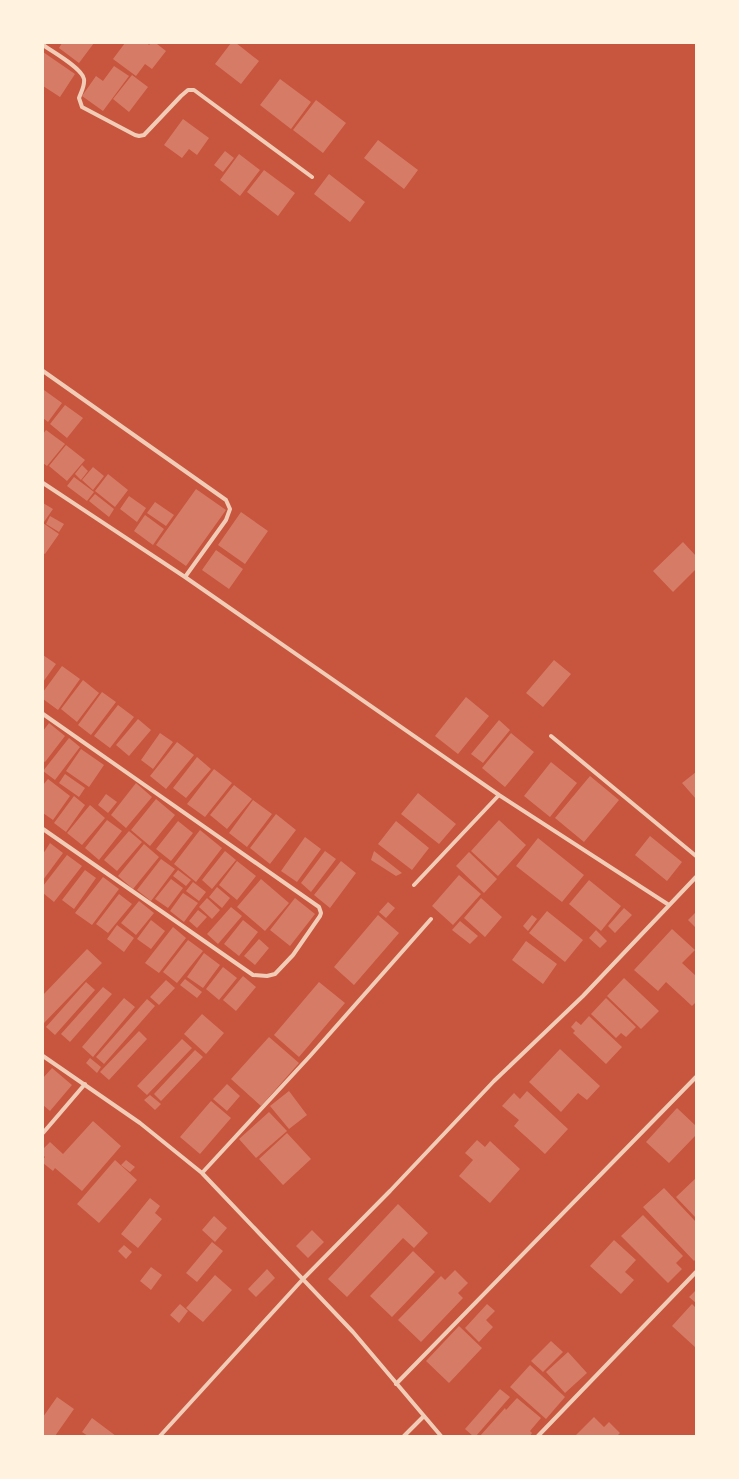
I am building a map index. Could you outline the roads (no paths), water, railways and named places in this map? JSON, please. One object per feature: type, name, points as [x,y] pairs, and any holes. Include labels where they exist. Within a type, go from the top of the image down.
[{"type":"street","points":[[43,45],[81,72],[84,80],[79,98],[82,107],[135,136],[144,135],[181,96],[188,90],[194,90],[312,177]]},
{"type":"street","points":[[43,371],[226,500],[230,509],[226,520],[185,577]]},
{"type":"street","points":[[43,483],[185,577],[499,795],[670,905]]},
{"type":"street","points":[[43,714],[319,907],[321,913],[293,955],[275,974],[262,977],[253,975],[43,829]]},
{"type":"street","points":[[552,736],[696,856]]},
{"type":"street","points":[[414,885],[499,795]]},
{"type":"street","points":[[160,1436],[303,1279],[390,1191],[494,1081],[583,996],[696,877]]},
{"type":"street","points":[[202,1173],[310,1056],[431,919]]},
{"type":"street","points":[[43,1056],[140,1123],[202,1173],[353,1332],[441,1436]]},
{"type":"street","points":[[396,1384],[696,1077]]},
{"type":"street","points":[[43,1133],[85,1084]]},
{"type":"street","points":[[538,1436],[696,1272]]},
{"type":"street","points":[[404,1436],[424,1416]]}]
